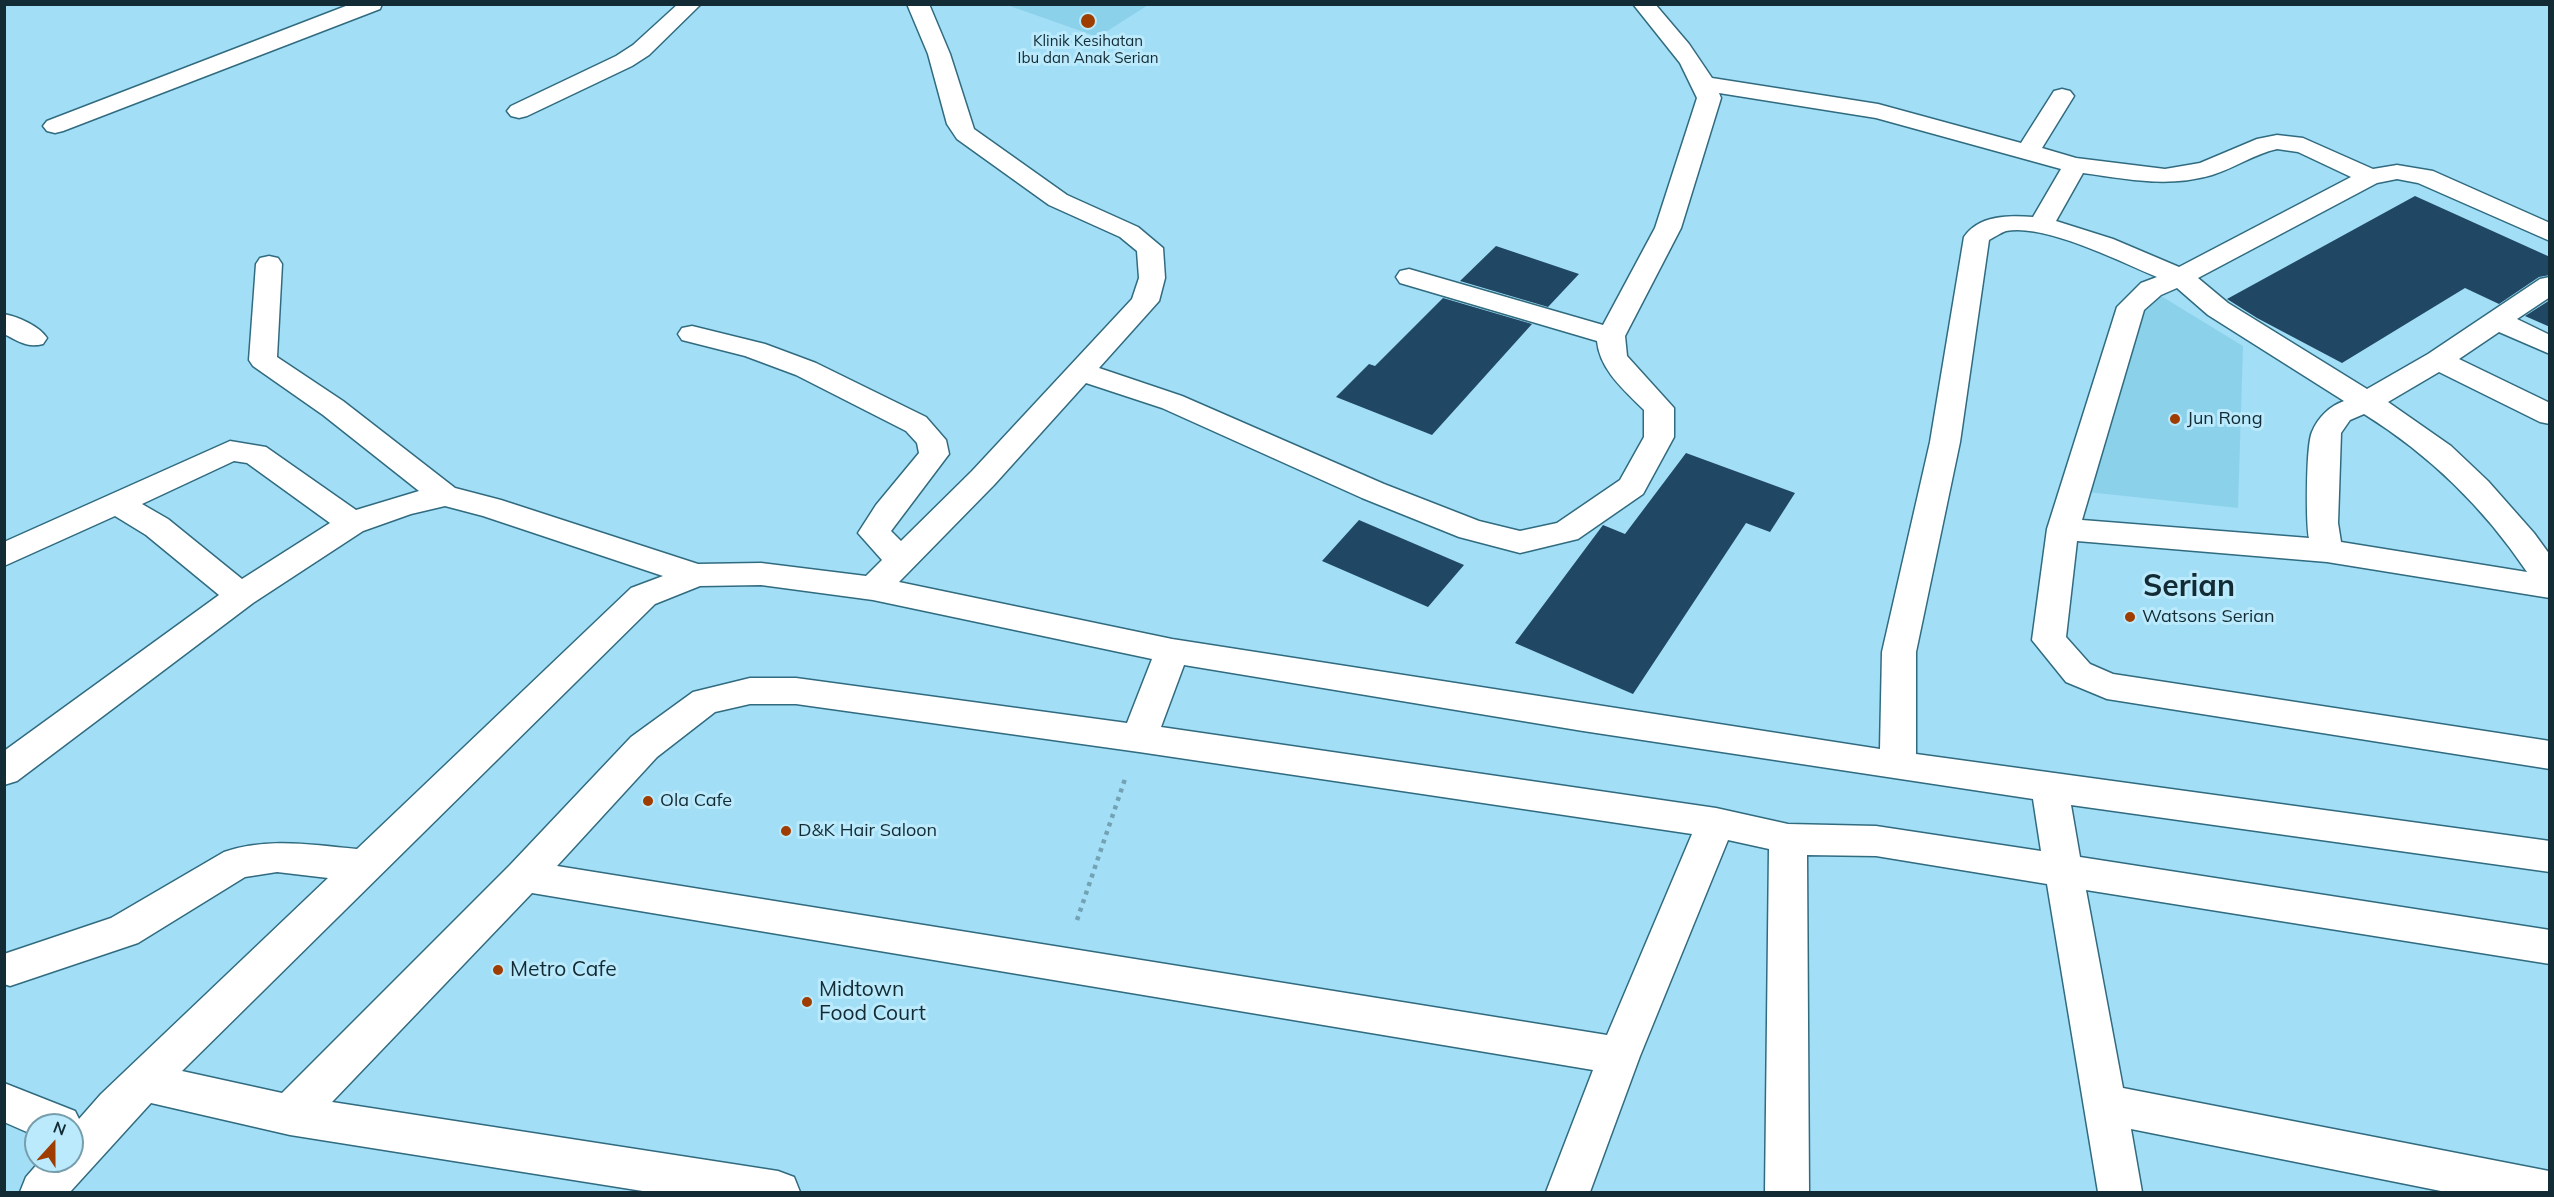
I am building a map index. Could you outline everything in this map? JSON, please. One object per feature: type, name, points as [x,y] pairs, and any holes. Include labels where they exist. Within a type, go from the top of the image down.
[{"type":"street","points":[[55,126],[372,4]]},
{"type":"street","points":[[519,111],[624,61],[640,50],[691,4]]},
{"type":"street","points":[[873,588],[983,478],[1081,372],[1145,301],[1152,279],[1150,248],[1129,232],[1058,200],[965,134],[959,124],[939,54],[918,4]]},
{"type":"street","points":[[1081,372],[1172,402],[1373,491],[1470,530],[1520,542],[1567,531],[1632,487],[1659,437],[1659,408],[1628,377],[1613,357],[1611,336],[1668,228],[1709,98],[1704,84],[1690,62],[1643,4]]},
{"type":"street","points":[[1704,84],[1878,111],[2075,165],[2165,176],[2206,170],[2257,146],[2277,142],[2302,145],[2370,177]]},
{"type":"street","points":[[2027,153],[2062,96]]},
{"type":"street","points":[[2041,225],[2075,165]]},
{"type":"street","points":[[2550,233],[2424,176],[2397,172],[2370,177],[2180,277],[2151,289],[2131,307],[2063,529],[2049,640],[2078,673],[2107,686],[2550,755]]},
{"type":"street","points":[[1898,766],[1899,652],[1946,442],[1977,237],[1996,225],[2012,223],[2041,225],[2104,245],[2180,277],[2218,309],[2367,402],[2440,453],[2477,488],[2523,541],[2550,580]]},
{"type":"street","points":[[269,264],[263,360],[348,419],[446,496],[490,507],[698,575],[761,574],[873,588],[1172,651],[1583,718],[1898,766],[2550,857]]},
{"type":"street","points":[[1409,277],[1611,336]]},
{"type":"street","points":[[2327,551],[2322,523],[2326,433],[2340,413],[2367,402],[2438,360],[2550,285]]},
{"type":"street","points":[[2497,320],[2550,346]]},
{"type":"street","points":[[4,322],[33,338]]},
{"type":"street","points":[[692,334],[755,350],[806,369],[916,424],[931,440],[934,454],[910,486],[887,509],[874,533],[900,559]]},
{"type":"street","points":[[2438,360],[2550,415]]},
{"type":"street","points":[[4,555],[230,451],[255,454],[352,523]]},
{"type":"street","points":[[4,771],[241,595],[352,523],[446,496]]},
{"type":"street","points":[[116,503],[157,527],[241,595]]},
{"type":"street","points":[[2063,529],[2327,551],[2550,587]]},
{"type":"street","points":[[84,1133],[144,1082],[643,596],[698,575]]},
{"type":"street","points":[[1139,738],[1172,651]]},
{"type":"street","points":[[290,1115],[524,876],[644,747],[705,701],[750,691],[796,691],[1139,738],[1755,830],[1788,839],[1875,841],[2550,947]]},
{"type":"street","points":[[2049,787],[2120,1192]]},
{"type":"street","points":[[1568,1192],[1619,1056],[1716,824]]},
{"type":"street","points":[[1787,1192],[1788,839]]},
{"type":"street","points":[[10,969],[124,932],[237,863],[277,857],[366,866]]},
{"type":"street","points":[[524,876],[1619,1056]]},
{"type":"street","points":[[144,1082],[290,1115],[778,1192]]},
{"type":"street","points":[[4,1102],[24,1114]]},
{"type":"street","points":[[2103,1104],[2549,1192]]},
{"type":"street","points":[[42,1192],[53,1173]]},
{"type":"path","points":[[1061,966],[1139,738]]},
{"type":"shaded area","name":"Klinik Kesihatan Ibu dan Anak Serian","points":[[1007,5],[1148,5],[1098,37]]},
{"type":"shaded area","name":"Jun Rong","points":[[2145,294],[2161,296],[2243,346],[2238,508],[2087,492]]},
{"type":"building","points":[[2415,196],[2550,257],[2550,275],[2539,277],[2499,304],[2465,288],[2342,363],[2257,318],[2227,299]]},
{"type":"building","points":[[1496,246],[1579,274],[1548,307],[1460,281]]},
{"type":"building","points":[[1443,298],[1532,324],[1432,435],[1336,397],[1369,364],[1375,366]]},
{"type":"building","points":[[2550,300],[2550,327],[2525,316]]},
{"type":"building","points":[[1686,453],[1795,493],[1770,532],[1746,523],[1633,694],[1515,643],[1603,525],[1625,534]]},
{"type":"building","points":[[1359,520],[1464,565],[1428,607],[1322,561]]},
{"type":"place","name":"Klinik Kesihatan Ibu dan Anak Serian","points":[[1088,21]]},
{"type":"place","name":"Jun Rong","points":[[2175,419]]},
{"type":"place","name":"Watsons Serian","points":[[2130,617]]},
{"type":"place","name":"Ola Cafe","points":[[648,801]]},
{"type":"place","name":"D&K Hair Saloon","points":[[786,831]]},
{"type":"place","name":"Metro Cafe","points":[[498,970]]},
{"type":"place","name":"Midtown Food Court","points":[[807,1002]]},
{"type":"district","name":"Serian","points":[[2189,587]]}]
